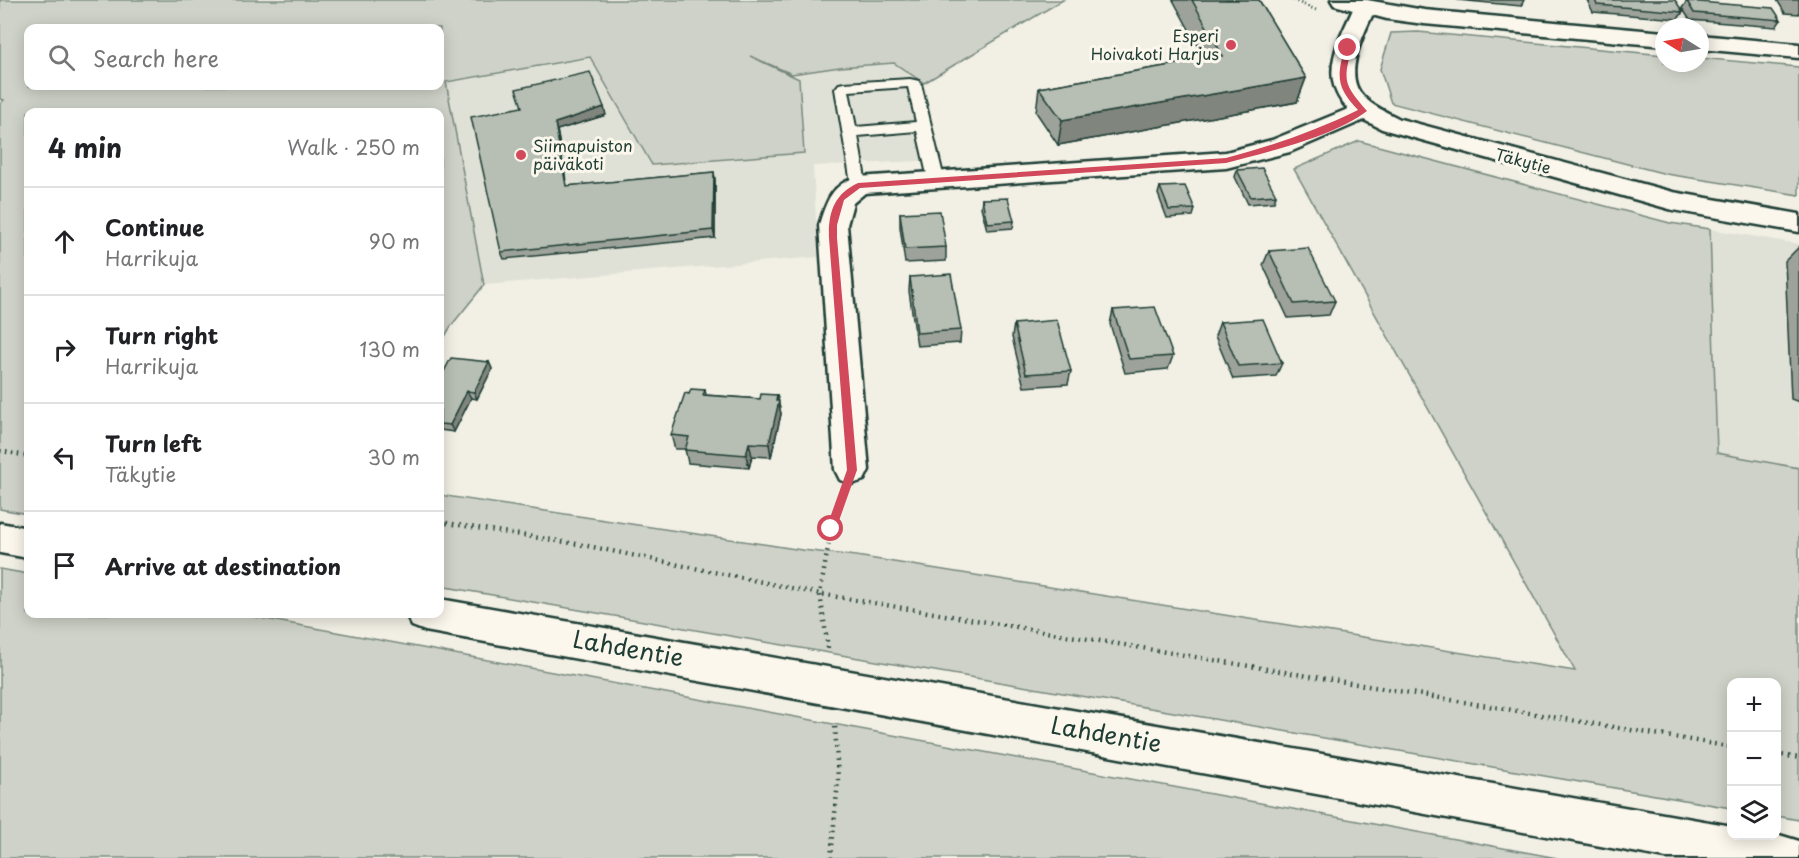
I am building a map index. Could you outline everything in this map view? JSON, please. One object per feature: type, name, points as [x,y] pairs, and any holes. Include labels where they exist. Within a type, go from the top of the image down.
[{"type":"street","points":[[1353,4],[1424,17],[1655,38]]},
{"type":"street","name":"Täkytie","points":[[1353,4],[1343,66],[1343,83],[1348,96],[1363,111],[1391,124],[1673,201],[1799,223]]},
{"type":"street","points":[[1709,43],[1799,51]]},
{"type":"street","points":[[852,470],[833,225],[840,199],[858,185],[1226,160],[1281,146],[1363,111]]},
{"type":"street","points":[[0,538],[24,542]]},
{"type":"street","name":"Lahdentie","points":[[444,617],[1787,858]]},
{"type":"lane","points":[[858,185],[842,89],[844,87],[914,84],[936,179]]},
{"type":"lane","points":[[849,132],[925,126]]},
{"type":"path","points":[[0,451],[24,455]]},
{"type":"path","points":[[820,594],[831,529],[852,470]]},
{"type":"path","points":[[444,523],[583,545],[820,594],[1727,746]]},
{"type":"path","points":[[1781,755],[1799,758]]},
{"type":"shaded area","points":[[0,0],[1063,0],[924,83],[894,63],[840,67],[792,74],[750,56],[799,79],[804,153],[652,165],[590,57],[446,82],[484,285],[444,338],[444,108],[24,108],[24,513],[0,509],[0,104],[4,100],[0,99]]},
{"type":"shaded area","points":[[1418,32],[1655,54],[1655,72],[1709,72],[1709,59],[1799,67],[1799,195],[1666,174],[1391,103],[1380,69],[1391,33]]},
{"type":"shaded area","points":[[706,37],[792,74],[840,67],[894,63],[924,83],[941,160],[813,166],[818,257],[484,285],[446,82]]},
{"type":"shaded area","points":[[1359,141],[1670,223],[1710,229],[1717,453],[1799,468],[1799,820],[1781,817],[1781,678],[1727,678],[1727,807],[444,587],[444,496],[802,550],[856,556],[1575,671],[1294,169]]},
{"type":"shaded area","points":[[1710,229],[1799,244],[1799,468],[1717,453]]},
{"type":"shaded area","points":[[0,569],[24,573],[24,618],[261,618],[1557,858],[0,858]]},
{"type":"building","points":[[1192,0],[1259,0],[1306,78],[1062,120],[1039,88],[1223,56]]},
{"type":"building","points":[[1595,0],[1675,0],[1683,12],[1597,5]]},
{"type":"building","points":[[1687,1],[1773,8],[1781,20],[1694,13]]},
{"type":"building","name":"Siimapuiston päiväkoti","points":[[590,72],[604,107],[555,123],[566,186],[714,172],[713,230],[501,252],[471,117],[522,107],[516,89]]},
{"type":"building","points":[[1262,168],[1276,195],[1251,197],[1237,170]]},
{"type":"building","points":[[1185,186],[1195,209],[1169,210],[1160,187]]},
{"type":"building","points":[[1008,198],[1014,221],[987,223],[982,199]]},
{"type":"building","points":[[940,211],[946,247],[905,249],[900,213]]},
{"type":"building","points":[[1308,248],[1335,301],[1294,304],[1269,251]]},
{"type":"building","points":[[951,274],[961,330],[917,333],[910,277]]},
{"type":"building","points":[[1155,307],[1173,356],[1129,359],[1113,310]]},
{"type":"building","points":[[1263,319],[1282,363],[1238,366],[1220,322]]},
{"type":"building","points":[[1057,320],[1071,371],[1026,374],[1014,324]]},
{"type":"building","points":[[451,358],[489,362],[474,392],[467,391],[450,425],[444,424],[444,371]]},
{"type":"building","points":[[691,389],[705,390],[703,395],[760,399],[761,394],[777,395],[776,401],[779,401],[769,444],[749,443],[746,455],[685,450],[689,437],[671,435],[685,393],[689,394]]},
{"type":"place","name":"Esperi Hoivakoti Harjus","points":[[1231,45]]},
{"type":"place","name":"Siimapuiston päiväkoti","points":[[521,155]]},
{"type":"route","points":[[831,529],[852,470],[833,238],[833,225],[840,199],[858,185],[1226,160],[1281,146],[1363,111],[1348,96],[1343,83],[1343,66],[1348,48]]}]
